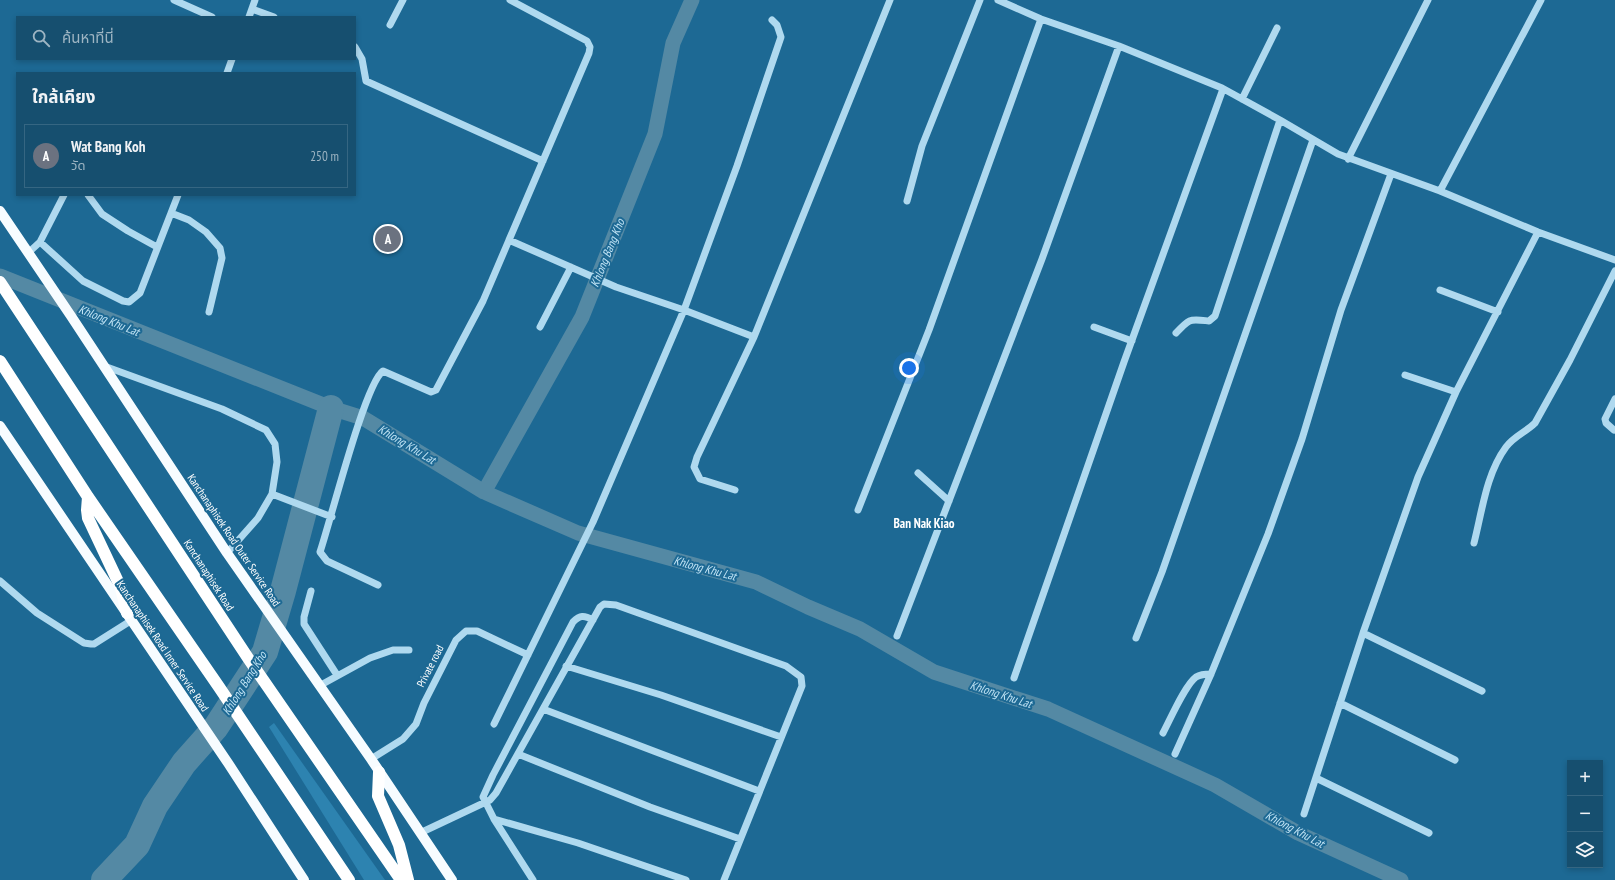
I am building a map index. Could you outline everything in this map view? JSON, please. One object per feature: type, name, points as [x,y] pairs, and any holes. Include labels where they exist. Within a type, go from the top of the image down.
[{"type":"highway","name":"Kanchanaphisek Road","points":[[0,282],[248,658],[401,880]]},
{"type":"highway","points":[[0,361],[88,498],[219,687],[349,880]]},
{"type":"highway","points":[[88,498],[88,518],[121,588],[130,616]]},
{"type":"highway","points":[[379,772],[378,796],[399,846],[407,870],[408,880]]},
{"type":"main road","name":"Kanchanaphisek Road Outer Service Road","points":[[0,211],[227,553],[371,759],[452,880]]},
{"type":"main road","name":"Kanchanaphisek Road Inner Service Road","points":[[0,426],[130,616],[200,724],[228,762],[304,880]]},
{"type":"street","points":[[174,0],[210,16]]},
{"type":"street","points":[[249,16],[255,0]]},
{"type":"street","points":[[390,25],[403,0]]},
{"type":"street","points":[[378,585],[327,561],[320,552],[329,516],[358,425],[369,397],[379,374],[384,371],[431,392],[436,390],[483,301],[589,53],[590,47],[587,41],[510,0]]},
{"type":"street","points":[[735,490],[700,479],[694,467],[697,457],[754,337],[890,0]]},
{"type":"street","points":[[907,201],[922,146],[980,0]]},
{"type":"street","points":[[998,0],[1041,19],[1119,46],[1223,89],[1338,154],[1440,191],[1538,232],[1615,260]]},
{"type":"street","points":[[1348,158],[1428,0]]},
{"type":"street","points":[[1440,191],[1541,0]]},
{"type":"street","points":[[252,9],[271,16]]},
{"type":"street","points":[[858,510],[929,330],[1041,19]]},
{"type":"street","points":[[494,724],[593,522],[684,310],[737,166],[781,37],[777,25],[772,20]]},
{"type":"street","points":[[1242,99],[1277,28]]},
{"type":"street","points":[[897,636],[1042,259],[1119,46]]},
{"type":"street","points":[[356,49],[362,59],[366,81],[543,161]]},
{"type":"street","points":[[227,72],[232,60]]},
{"type":"street","points":[[1014,678],[1132,341],[1223,89]]},
{"type":"street","points":[[1176,334],[1188,321],[1209,321],[1215,316],[1280,120]]},
{"type":"street","points":[[1136,638],[1162,572],[1313,140]]},
{"type":"street","points":[[1175,754],[1211,674],[1268,534],[1294,461],[1341,310],[1391,174]]},
{"type":"street","points":[[28,253],[40,242],[63,196]]},
{"type":"street","points":[[89,196],[102,214],[128,231],[157,246]]},
{"type":"street","points":[[40,242],[83,281],[123,301],[129,302],[140,293],[178,196]]},
{"type":"street","points":[[171,213],[189,220],[206,232],[220,248],[222,258],[210,312]]},
{"type":"street","points":[[1304,814],[1363,633],[1418,477],[1456,392],[1538,232]]},
{"type":"street","points":[[509,240],[616,287],[684,310],[754,337]]},
{"type":"street","points":[[540,327],[571,267]]},
{"type":"street","points":[[1474,543],[1492,474],[1499,459],[1513,438],[1528,430],[1535,423],[1570,360],[1615,271]]},
{"type":"street","points":[[1440,290],[1498,312]]},
{"type":"street","points":[[1094,327],[1132,341]]},
{"type":"street","points":[[104,366],[222,409],[266,430],[275,444],[277,462],[272,494],[258,518],[227,553]]},
{"type":"street","points":[[1405,375],[1456,392]]},
{"type":"street","points":[[1614,430],[1606,423],[1605,419],[1615,399]]},
{"type":"street","points":[[918,473],[949,501]]},
{"type":"street","points":[[272,494],[329,516]]},
{"type":"street","points":[[0,581],[37,613],[78,640],[90,644],[130,616]]},
{"type":"street","points":[[311,591],[304,616],[304,624],[337,676]]},
{"type":"street","points":[[420,833],[490,800],[496,793],[566,666],[602,605],[616,605],[786,666],[800,677],[802,686],[724,880]]},
{"type":"street","points":[[533,880],[494,819],[483,797],[573,622],[582,615],[593,620]]},
{"type":"street","name":"Private road","points":[[371,759],[402,739],[416,724],[424,703],[456,640],[466,631],[477,631],[528,655]]},
{"type":"street","points":[[1363,633],[1482,691]]},
{"type":"street","points":[[319,686],[378,655],[393,650],[409,650]]},
{"type":"street","points":[[566,666],[661,695],[781,737]]},
{"type":"street","points":[[1163,733],[1189,686],[1196,678],[1203,674],[1211,674]]},
{"type":"street","points":[[1340,703],[1455,760]]},
{"type":"street","points":[[543,709],[759,791]]},
{"type":"street","points":[[518,754],[650,807],[740,840]]},
{"type":"street","points":[[1316,778],[1429,833]]},
{"type":"street","points":[[494,819],[578,843],[686,880]]},
{"type":"shaded area","points":[[274,723],[385,880],[364,880],[269,727]]},
{"type":"waterway","name":"Khlong Bang Kho","points":[[484,492],[582,317],[655,134],[673,43],[692,0]]},
{"type":"waterway","name":"Khlong Khu Lat","points":[[0,276],[331,408],[363,418],[484,492],[578,533],[756,582],[808,607],[860,629],[934,672],[1048,709],[1215,785],[1298,833],[1401,880]]},
{"type":"waterway","name":"Khlong Bang Kho","points":[[104,880],[137,845],[155,806],[184,763],[216,727],[265,652],[283,591],[331,408]]},
{"type":"place","name":"Wat Bang Koh","points":[[388,239]]},
{"type":"district","name":"Ban Nak Kiao","points":[[924,523]]}]
